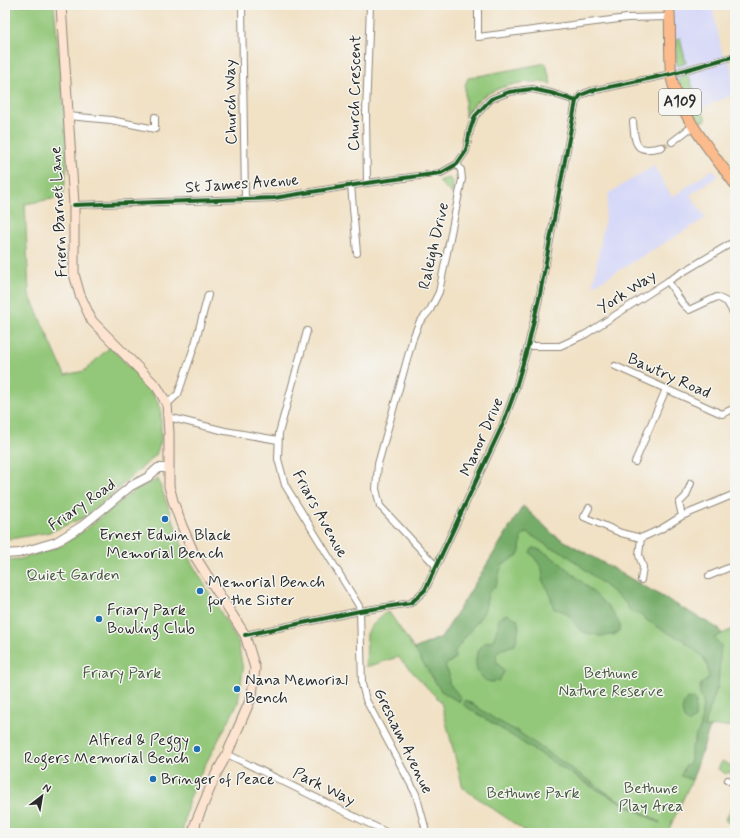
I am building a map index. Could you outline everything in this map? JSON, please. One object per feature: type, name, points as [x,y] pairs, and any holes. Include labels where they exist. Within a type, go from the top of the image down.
[{"type":"main road","name":"Friern Barnet Lane","points":[[61,5],[74,205],[74,274],[80,295],[92,320],[157,387],[167,404],[169,433],[169,486],[173,500],[182,526],[196,558],[245,635],[255,668],[252,696],[227,754],[207,795],[193,833]]},
{"type":"main road","name":"A109","points":[[669,5],[671,74],[677,98],[693,126],[735,184]]},
{"type":"street","name":"Church Way","points":[[242,5],[245,199]]},
{"type":"street","name":"Church Crescent","points":[[367,182],[366,113],[370,5]]},
{"type":"street","points":[[478,5],[478,37],[627,18],[669,16]]},
{"type":"street","points":[[457,164],[466,151],[470,130],[475,116],[492,99],[509,92],[532,89],[576,101],[581,96],[591,92],[671,74],[735,56]]},
{"type":"street","name":"Manor Drive","points":[[245,635],[360,611],[411,603],[425,590],[502,426],[514,394],[528,346],[540,294],[576,101]]},
{"type":"street","points":[[68,116],[111,120],[155,129],[155,117]]},
{"type":"street","points":[[633,122],[634,140],[642,149],[648,150],[662,146]]},
{"type":"street","points":[[672,142],[693,126]]},
{"type":"street","name":"St James Avenue","points":[[74,205],[274,198],[367,182],[441,173],[457,164]]},
{"type":"street","name":"Raleigh Drive","points":[[436,566],[380,506],[376,489],[378,464],[413,338],[419,323],[430,310],[439,292],[462,179],[461,170],[457,164]]},
{"type":"street","points":[[351,185],[357,253]]},
{"type":"street","name":"York Way","points":[[528,346],[560,346],[593,330],[668,281],[735,242]]},
{"type":"street","points":[[668,281],[682,303],[689,310],[717,297],[727,302],[735,316]]},
{"type":"street","points":[[167,404],[178,394],[195,344],[208,294]]},
{"type":"street","name":"Friars Avenue","points":[[307,331],[278,440],[278,459],[284,485],[355,600],[360,611]]},
{"type":"street","name":"Bawtry Road","points":[[615,366],[722,414],[735,408]]},
{"type":"street","points":[[635,462],[666,388]]},
{"type":"street","points":[[168,417],[225,431],[278,440]]},
{"type":"street","name":"Friary Road","points":[[5,554],[19,553],[56,542],[82,526],[131,486],[148,477],[158,468],[169,468]]},
{"type":"street","points":[[682,516],[679,503],[686,496],[691,483]]},
{"type":"street","points":[[589,508],[584,518],[621,533],[641,538],[661,529],[682,516],[735,494]]},
{"type":"street","points":[[640,580],[643,567],[639,555],[641,538]]},
{"type":"street","points":[[709,576],[735,565]]},
{"type":"street","name":"Gresham Avenue","points":[[360,611],[362,684],[366,700],[416,794],[424,827],[424,833]]},
{"type":"street","name":"Park Way","points":[[227,754],[388,833]]},
{"type":"street","points":[[728,780],[735,784]]},
{"type":"shaded area","points":[[696,5],[712,5],[722,53],[728,58],[735,80],[735,94],[687,114],[677,98],[669,9]]},
{"type":"shaded area","points":[[654,166],[672,197],[713,169],[718,176],[690,195],[706,218],[593,286],[609,193]]},
{"type":"green space","points":[[5,5],[54,5],[68,157],[63,197],[25,204],[29,294],[65,375],[84,371],[110,347],[143,381],[158,402],[161,414],[161,441],[156,455],[87,516],[50,532],[5,540]]},
{"type":"green space","points":[[680,38],[686,63],[678,66],[676,63],[676,39]]},
{"type":"green space","points":[[546,63],[551,84],[532,82],[502,88],[483,96],[473,105],[465,117],[465,85],[468,78]]},
{"type":"green space","points":[[686,74],[688,75],[706,120],[700,122],[682,95],[679,78]]},
{"type":"green space","points":[[449,178],[453,182],[452,194],[438,181]]},
{"type":"green space","name":"Friary Park","points":[[158,479],[183,548],[238,642],[243,670],[238,703],[195,784],[188,803],[182,833],[5,833],[5,560],[21,559],[61,546],[89,527],[135,490]]},
{"type":"green space","name":"Bethune Nature Reserve","points":[[523,506],[554,535],[719,629],[722,634],[735,628],[735,728],[734,726],[710,727],[692,780],[669,829],[676,833],[528,833],[463,788],[441,702],[398,657],[366,667],[367,634],[370,628],[383,614],[389,612],[414,649],[442,637]]},
{"type":"green space","points":[[523,506],[554,535],[719,629],[722,634],[714,638],[721,645],[718,685],[704,727],[710,727],[692,780],[681,776],[685,766],[689,764],[691,759],[691,748],[701,726],[703,700],[699,693],[701,684],[709,678],[707,664],[702,656],[682,639],[646,620],[641,615],[633,613],[628,608],[626,603],[563,552],[549,547],[528,533],[521,537],[520,552],[517,556],[502,565],[497,583],[488,594],[485,609],[482,615],[455,651],[455,658],[445,666],[449,674],[449,683],[461,698],[459,702],[441,691],[414,649],[442,637]]},
{"type":"green space","points":[[533,548],[540,550],[561,564],[595,594],[614,615],[620,625],[619,632],[613,635],[599,636],[586,633],[577,627],[570,616],[566,613],[554,609],[549,591],[542,580],[542,569],[530,552]]},
{"type":"green space","points":[[507,614],[517,619],[519,627],[515,645],[499,650],[496,655],[497,663],[504,672],[499,681],[490,682],[484,679],[477,670],[476,658],[481,647],[485,643],[494,639],[499,618]]},
{"type":"green space","points":[[687,698],[696,701],[695,718],[688,723],[685,720],[682,711]]},
{"type":"green space","points":[[465,700],[496,720],[517,731],[610,795],[660,823],[592,787],[462,704]]},
{"type":"green space","points":[[722,761],[734,768],[734,775],[728,772],[726,774],[718,769]]},
{"type":"green space","points":[[735,801],[735,818],[733,818],[730,824],[725,820]]},
{"type":"tunnel","points":[[662,147],[672,142]]},
{"type":"cycle path","points":[[74,205],[274,198],[441,173],[457,164],[466,151],[470,130],[475,116],[491,99],[509,92],[532,89],[576,101],[581,95],[591,91],[671,74],[735,56]]},
{"type":"cycle path","points":[[245,635],[360,611],[411,603],[425,590],[502,426],[514,394],[528,346],[540,294],[576,101]]},
{"type":"place","name":"Ernest Edwin Black Memorial Bench","points":[[165,519]]},
{"type":"place","name":"Memorial Bench for the Sister","points":[[200,591]]},
{"type":"place","name":"Friary Park Bowling Club","points":[[99,619]]},
{"type":"place","name":"Nana Memorial Bench","points":[[237,689]]},
{"type":"place","name":"Alfred & Peggy Rogers Memorial Bench","points":[[197,749]]},
{"type":"place","name":"Bringer of Peace","points":[[153,779]]},
{"type":"park label","name":"Quiet Garden","points":[[73,575]]},
{"type":"park label","name":"Bethune Park","points":[[533,793]]},
{"type":"park label","name":"Bethune Play Area","points":[[651,797]]}]
